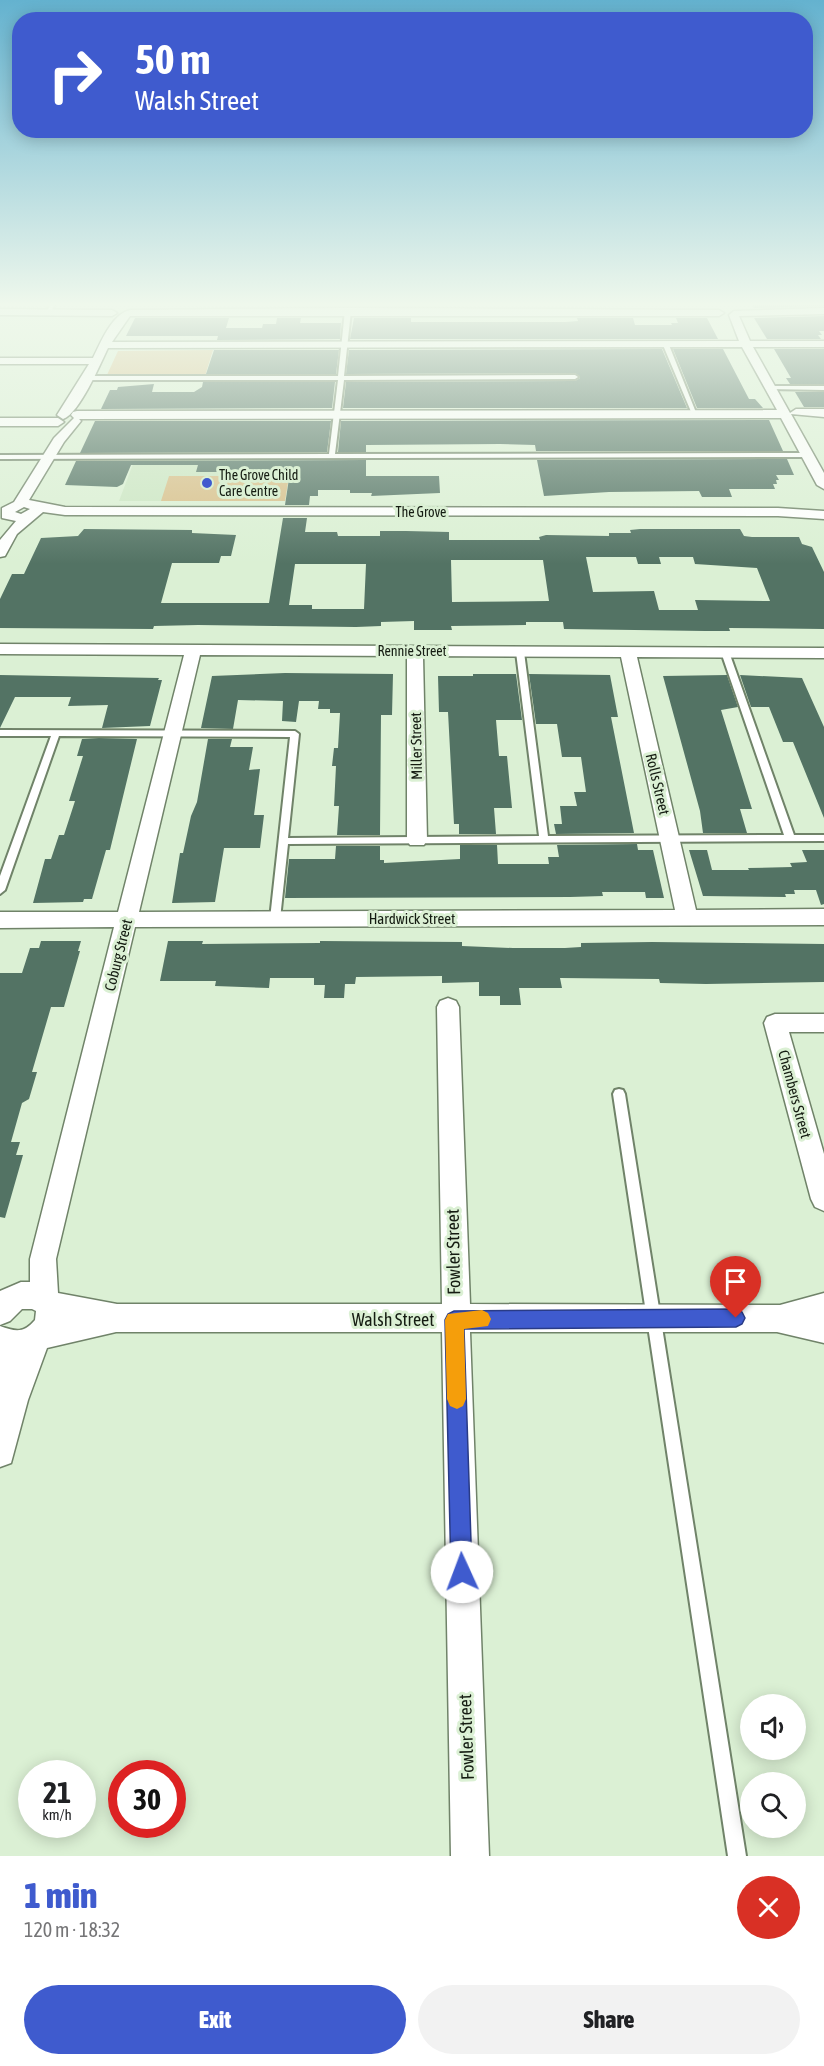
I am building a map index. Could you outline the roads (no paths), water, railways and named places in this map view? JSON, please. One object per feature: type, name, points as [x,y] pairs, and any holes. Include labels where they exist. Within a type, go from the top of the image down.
[{"type":"street","points":[[0,553],[19,509],[49,456],[81,391]]},
{"type":"street","points":[[773,391],[790,414],[824,485]]},
{"type":"street","points":[[6,422],[117,415],[824,413]]},
{"type":"street","name":"The Grove","points":[[19,509],[65,511],[778,512],[824,515]]},
{"type":"street","name":"The Grove","points":[[778,512],[824,509]]},
{"type":"street","name":"Rennie Street","points":[[0,649],[725,652],[822,656]]},
{"type":"street","name":"Coburg Street","points":[[38,1338],[50,1320],[43,1259],[193,651]]},
{"type":"street","name":"Miller Street","points":[[415,651],[417,840]]},
{"type":"street","name":"Rolls Street","points":[[628,652],[687,916]]},
{"type":"street","name":"Hardwick Street","points":[[0,920],[824,917]]},
{"type":"street","name":"Fowler Street","points":[[448,1007],[454,1320],[470,1856]]},
{"type":"street","name":"Chambers Street","points":[[824,1023],[775,1023],[817,1147],[824,1199]]},
{"type":"street","name":"Coburg Street","points":[[6,1303],[43,1259]]},
{"type":"street","name":"Walsh Street","points":[[6,1303],[32,1294],[47,1302],[117,1318],[454,1320],[777,1318],[824,1329]]},
{"type":"street","name":"Walsh Street","points":[[777,1318],[824,1307]]},
{"type":"street","name":"Walsh Street","points":[[0,1340],[12,1347],[20,1347],[38,1338],[117,1318]]},
{"type":"street","points":[[0,1452],[13,1400],[38,1338]]},
{"type":"street","points":[[0,1349],[13,1400]]},
{"type":"lane","points":[[332,455],[339,391]]},
{"type":"lane","points":[[685,391],[695,414]]},
{"type":"lane","points":[[0,457],[808,455]]},
{"type":"lane","points":[[520,652],[544,839]]},
{"type":"lane","points":[[725,652],[790,838]]},
{"type":"lane","points":[[0,733],[295,734],[275,919]]},
{"type":"lane","points":[[0,890],[56,733]]},
{"type":"lane","points":[[283,841],[824,838]]},
{"type":"lane","points":[[619,1094],[737,1856]]},
{"type":"place","name":"The Grove Child Care Centre","points":[[207,483]]}]
